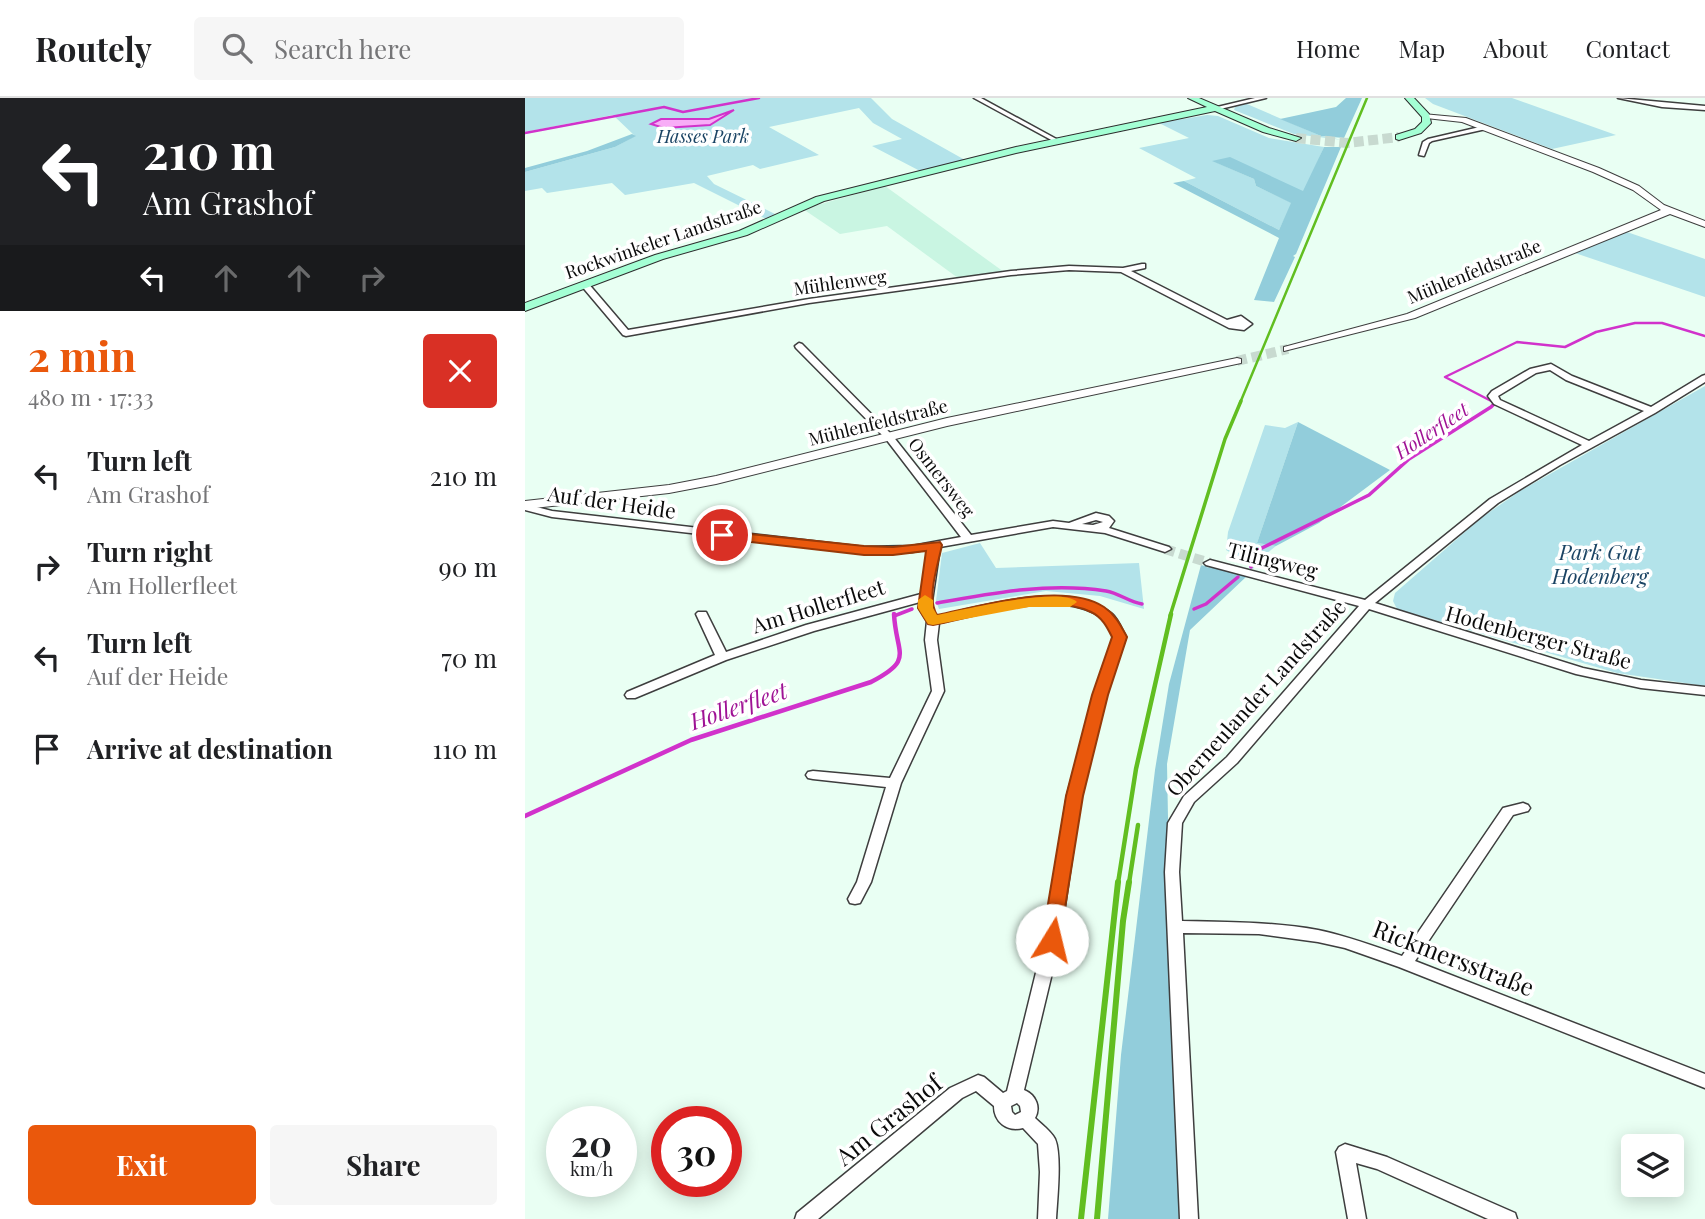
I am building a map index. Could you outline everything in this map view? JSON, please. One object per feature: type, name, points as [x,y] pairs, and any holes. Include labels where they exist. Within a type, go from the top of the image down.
[{"type":"main road","points":[[1192,98],[1266,130],[1296,138]]},
{"type":"main road","points":[[1399,137],[1423,128],[1427,122],[1426,116],[1409,98]]},
{"type":"main road","name":"Rockwinkeler Landstraße","points":[[525,307],[659,257],[733,237],[820,200],[1057,141],[1216,108]]},
{"type":"street","points":[[977,98],[1057,141]]},
{"type":"street","name":"Rockwinkeler Landstraße","points":[[1216,108],[1263,98]]},
{"type":"street","points":[[1621,98],[1662,105],[1705,108]]},
{"type":"street","points":[[1426,116],[1452,118],[1484,128],[1626,182],[1668,211],[1705,224]]},
{"type":"street","points":[[1422,155],[1426,142],[1430,140],[1484,128]]},
{"type":"street","name":"Mühlenfeldstraße","points":[[1288,349],[1411,316],[1668,211]]},
{"type":"street","name":"Mühlenweg","points":[[584,284],[626,333],[809,301],[1011,273],[1069,268],[1123,270],[1142,266]]},
{"type":"street","name":"Mühlenweg","points":[[1123,270],[1210,316],[1229,322]]},
{"type":"street","name":"Osmersweg","points":[[799,346],[889,437],[968,540]]},
{"type":"street","name":"Mühlenfeldstraße","points":[[525,506],[669,489],[775,467],[947,422],[1237,361]]},
{"type":"street","points":[[1589,445],[1497,402],[1493,396],[1534,371],[1551,367],[1569,378],[1652,411]]},
{"type":"street","name":"Oberneulander Landstraße","points":[[1189,1219],[1172,872],[1175,823],[1180,812],[1189,799],[1231,760],[1367,604],[1494,501],[1705,378]]},
{"type":"street","name":"Auf der Heide","points":[[525,506],[552,514],[837,548],[893,551],[968,540],[1023,528],[1069,525],[1095,528],[1165,549]]},
{"type":"street","points":[[855,899],[864,882],[894,783],[938,691],[931,640],[933,621],[925,608],[935,545]]},
{"type":"street","name":"Tilingweg","points":[[1210,563],[1367,604]]},
{"type":"street","name":"Am Hollerfleet","points":[[631,695],[722,656],[810,628],[925,597]]},
{"type":"street","points":[[933,621],[1029,602],[1076,603],[1098,609],[1111,621],[1119,637],[1100,695],[1075,796],[1052,940],[1009,1100]]},
{"type":"street","name":"Hodenberger Straße","points":[[1367,604],[1580,671],[1641,684],[1705,691]]},
{"type":"street","points":[[702,614],[722,656]]},
{"type":"street","points":[[813,775],[894,783]]},
{"type":"street","points":[[1405,963],[1508,811],[1523,808]]},
{"type":"street","name":"Rickmersstraße","points":[[1175,927],[1249,928],[1318,936],[1405,963],[1705,1081]]},
{"type":"street","name":"Am Grashof","points":[[804,1219],[956,1093],[978,1082],[1009,1100],[1021,1097],[1030,1104],[1030,1115],[1025,1119],[1047,1141],[1047,1219]]},
{"type":"street","points":[[1357,1219],[1345,1152],[1381,1162],[1508,1219]]},
{"type":"green space","name":"Hasses Park","points":[[525,98],[871,98],[892,119],[965,160],[920,171],[872,146],[902,139],[873,123],[859,108],[769,127],[819,155],[760,169],[753,165],[707,176],[714,184],[775,214],[766,219],[694,183],[625,195],[612,183],[547,193],[542,188],[525,191],[525,172],[615,147],[635,136],[613,115],[525,132]]},
{"type":"green space","points":[[1425,98],[1512,98],[1616,135],[1552,149],[1433,104]]},
{"type":"green space","points":[[1247,104],[1321,136],[1343,140],[1294,134],[1234,110],[1235,107]]},
{"type":"green space","points":[[1207,115],[1218,116],[1269,138],[1324,147],[1304,192],[1213,161],[1254,179],[1256,186],[1292,203],[1279,230],[1184,181],[1196,178],[1139,148],[1189,138],[1159,123]]},
{"type":"green space","points":[[885,186],[1004,272],[958,278],[887,226],[840,234],[803,209]]},
{"type":"green space","points":[[1627,232],[1705,259],[1705,297],[1575,253]]},
{"type":"green space","name":"Park Gut Hodenberg","points":[[1705,386],[1705,686],[1617,673],[1397,609],[1393,601],[1395,593],[1481,518],[1520,491]]},
{"type":"green space","points":[[1298,422],[1257,543],[1276,546],[1257,561],[1253,569],[1249,568],[1250,564],[1226,550],[1228,532],[1265,425],[1285,428]]},
{"type":"green space","points":[[980,543],[996,568],[1139,563],[1144,609],[1100,596],[1046,591],[939,609],[936,601],[942,553]]},
{"type":"shaded area","points":[[1346,98],[1362,98],[1344,138],[1321,136],[1280,119],[1336,107]]},
{"type":"shaded area","points":[[734,110],[710,125],[664,128],[651,124],[661,119],[709,119]]},
{"type":"shaded area","points":[[632,134],[636,136],[615,147],[525,172],[525,168],[587,151]]},
{"type":"shaded area","points":[[1324,147],[1341,147],[1293,256],[1295,257],[1274,302],[1254,300],[1279,238],[1173,183],[1184,181],[1279,230],[1291,203],[1256,186],[1254,179],[1212,161],[1230,157],[1303,191]]},
{"type":"shaded area","points":[[1298,422],[1390,470],[1319,523],[1276,546],[1257,543]]},
{"type":"shaded area","points":[[1201,565],[1247,576],[1190,630],[1167,764],[1170,927],[1182,1219],[1108,1219],[1121,1055],[1155,770],[1169,684]]},
{"type":"waterway","points":[[525,133],[664,107],[683,112],[759,98]]},
{"type":"waterway","name":"Hollerfleet","points":[[1495,403],[1445,377],[1517,342],[1565,347],[1596,332],[1635,323],[1662,323],[1705,336]]},
{"type":"waterway","name":"Hollerfleet","points":[[1251,567],[1258,550],[1369,495],[1409,459],[1495,403]]},
{"type":"waterway","name":"Hollerfleet","points":[[1194,609],[1206,604],[1238,577]]},
{"type":"waterway","name":"Hollerfleet","points":[[937,603],[1000,592],[1064,588],[1106,591],[1142,604]]},
{"type":"waterway","name":"Hollerfleet","points":[[894,616],[912,609]]},
{"type":"waterway","name":"Hollerfleet","points":[[525,816],[691,740],[871,682],[885,674],[898,661],[900,655],[894,616]]},
{"type":"tunnel","points":[[1296,138],[1347,143],[1399,137]]},
{"type":"tunnel","points":[[1237,361],[1288,349]]},
{"type":"tunnel","points":[[1165,549],[1210,563]]},
{"type":"railway","points":[[1240,403],[1367,98]]},
{"type":"railway","points":[[1170,616],[1225,439],[1241,401]]},
{"type":"railway","points":[[1118,883],[1136,769],[1171,614]]},
{"type":"railway","points":[[1129,883],[1138,825]]},
{"type":"railway","points":[[1081,1219],[1118,882]]},
{"type":"railway","points":[[1097,1219],[1123,921],[1129,882]]},
{"type":"slow traffic","points":[[925,600],[925,608],[933,621],[1029,602],[1070,602]]},
{"type":"route","points":[[722,535],[864,550],[893,551],[935,545],[925,597],[925,608],[933,621],[1007,605],[1051,601],[1076,603],[1098,609],[1111,621],[1119,637],[1100,695],[1075,796],[1052,940]]}]
